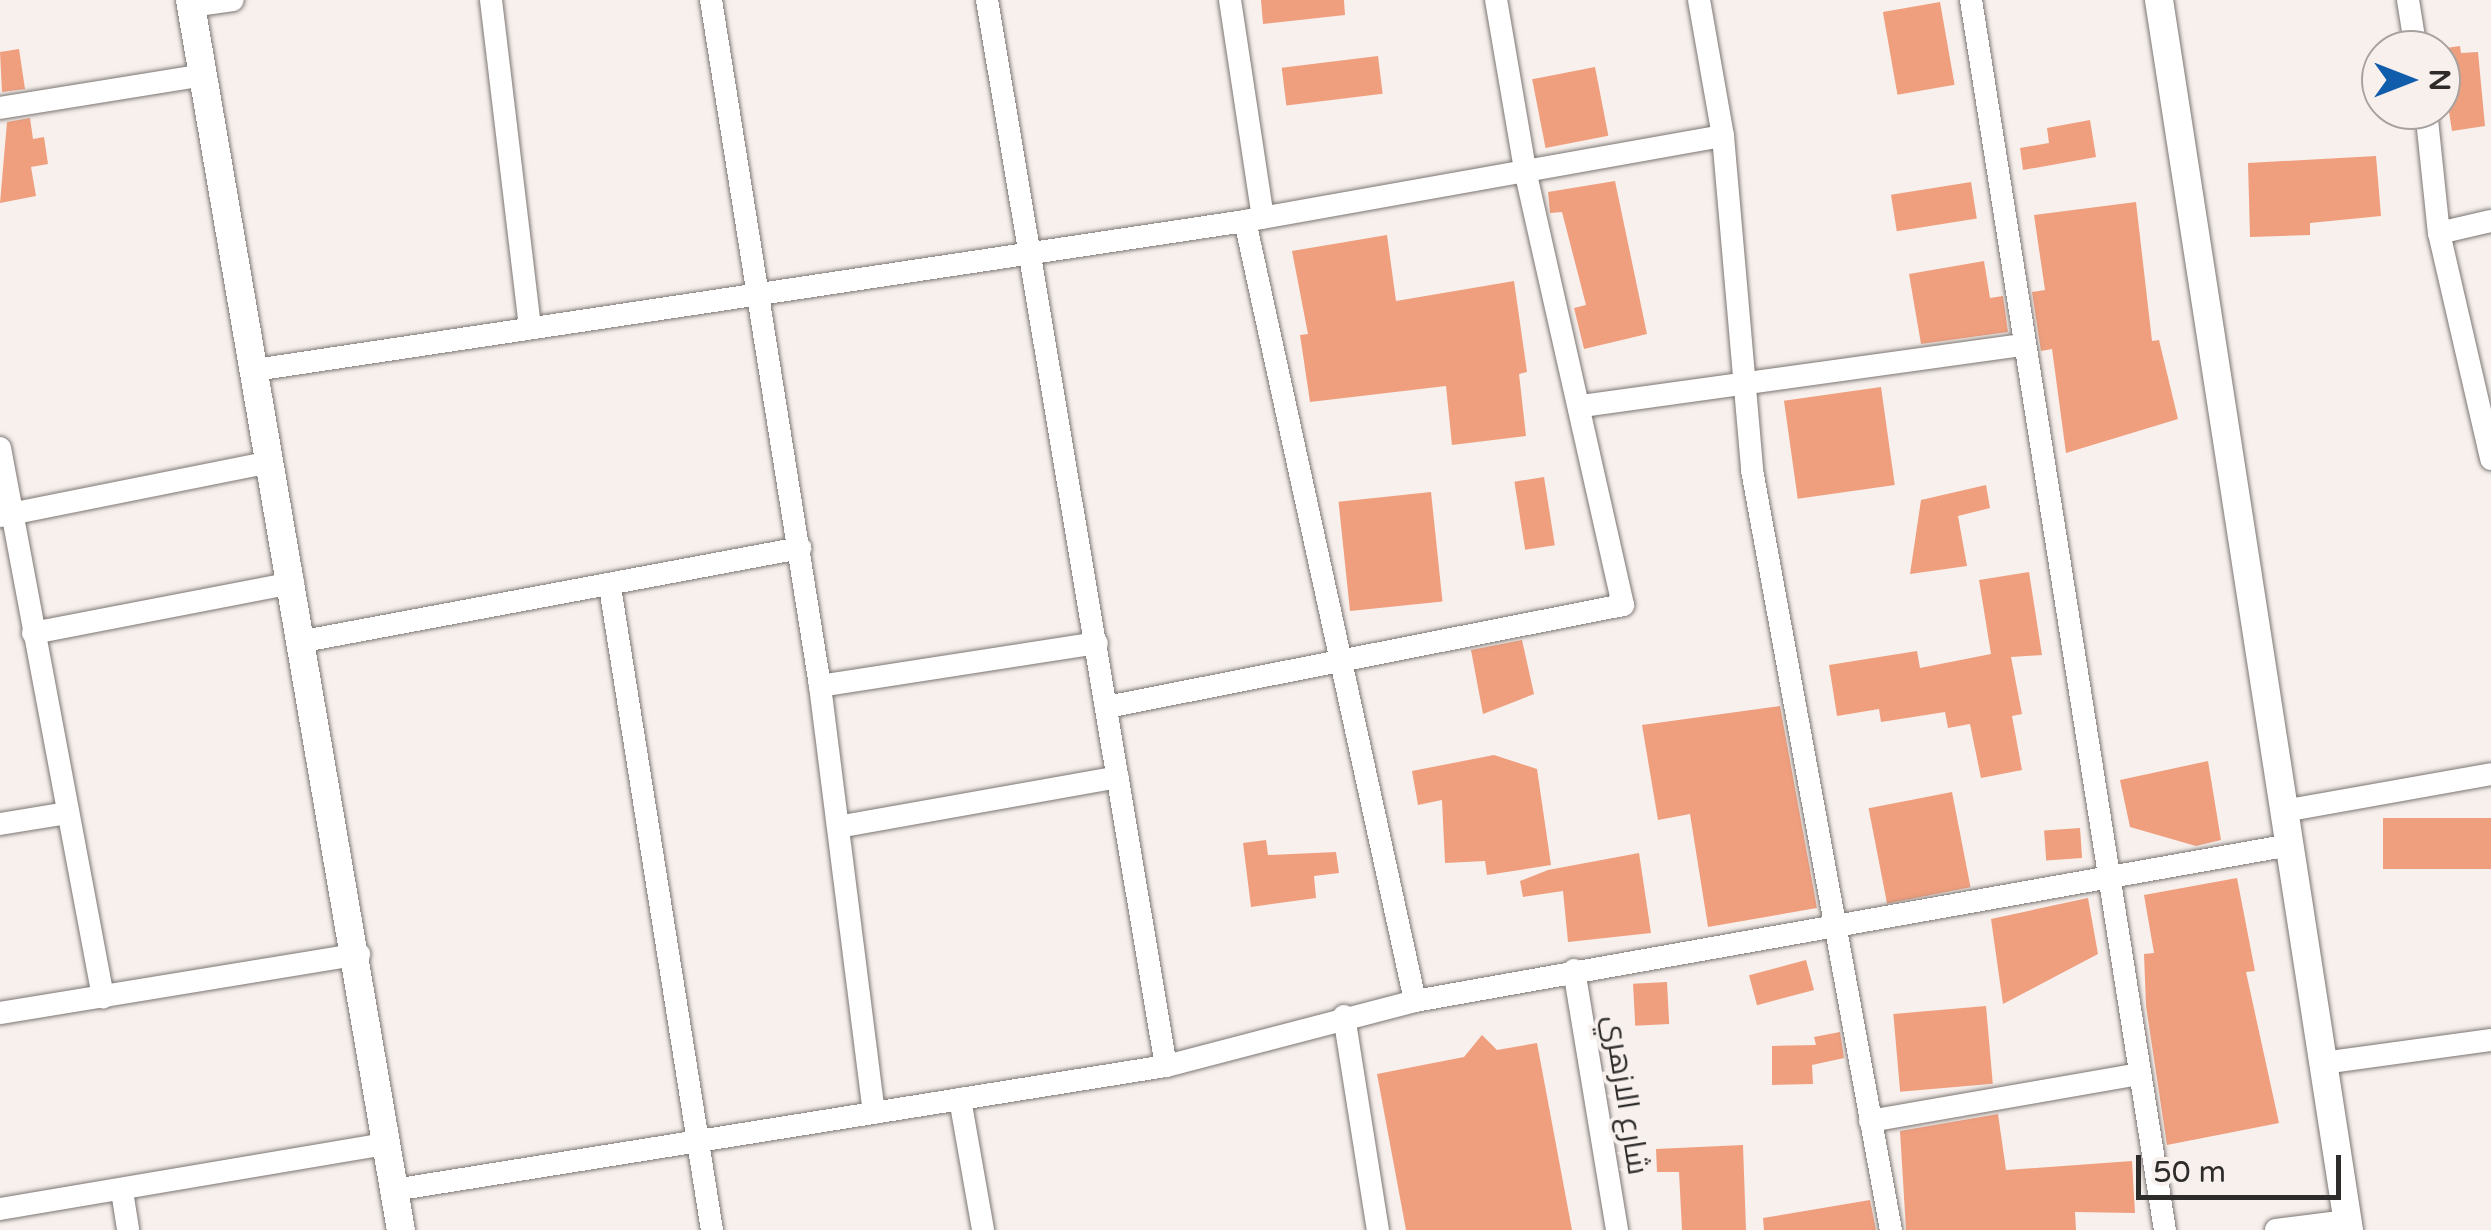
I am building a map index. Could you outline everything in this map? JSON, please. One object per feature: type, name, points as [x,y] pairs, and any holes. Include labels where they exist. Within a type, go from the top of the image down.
[{"type":"street","points":[[233,0],[191,3],[358,954],[400,1230]]},
{"type":"street","points":[[491,0],[530,328]]},
{"type":"street","points":[[711,0],[756,297],[800,548],[874,1113]]},
{"type":"street","points":[[987,0],[1166,1066]]},
{"type":"street","points":[[1230,0],[1254,220],[1336,657],[1415,1001]]},
{"type":"street","points":[[1107,708],[1336,657],[1623,604],[1582,406],[1526,174],[1496,0]]},
{"type":"street","points":[[1699,0],[1723,136],[1740,386],[1890,1230]]},
{"type":"street","points":[[1971,0],[2021,345],[2165,1230]]},
{"type":"street","points":[[2158,0],[2348,1226],[2276,1230]]},
{"type":"street","points":[[2408,0],[2413,30]]},
{"type":"street","points":[[0,108],[203,75]]},
{"type":"street","points":[[2428,130],[2439,233],[2491,459]]},
{"type":"street","points":[[255,370],[1254,220],[1723,136]]},
{"type":"street","points":[[2439,233],[2491,221]]},
{"type":"street","points":[[1582,406],[2021,345]]},
{"type":"street","points":[[0,448],[5,516],[33,632],[103,997]]},
{"type":"street","points":[[5,516],[270,462]]},
{"type":"street","points":[[304,641],[610,588],[800,548]]},
{"type":"street","points":[[33,632],[293,583]]},
{"type":"street","points":[[610,588],[712,1230]]},
{"type":"street","points":[[820,686],[1097,643]]},
{"type":"street","points":[[2284,811],[2491,774]]},
{"type":"street","points":[[838,827],[1118,777]]},
{"type":"street","points":[[0,824],[68,812]]},
{"type":"street","points":[[394,1190],[1166,1066],[1344,1016],[1415,1001],[2108,874],[2290,845]]},
{"type":"street","points":[[0,1013],[358,954]]},
{"type":"street","name":"شارع الازهري","points":[[1574,970],[1617,1230]]},
{"type":"street","points":[[1344,1016],[1378,1230]]},
{"type":"street","points":[[2323,1064],[2491,1040]]},
{"type":"street","points":[[1870,1121],[2140,1074]]},
{"type":"street","points":[[960,1099],[982,1230]]},
{"type":"street","points":[[0,1210],[386,1144]]},
{"type":"street","points":[[122,1191],[128,1230]]},
{"type":"building","points":[[1261,0],[1344,0],[1345,15],[1263,24]]},
{"type":"building","points":[[1940,2],[1955,85],[1897,95],[1883,12]]},
{"type":"building","points":[[19,49],[25,89],[2,92],[0,52]]},
{"type":"building","points":[[2478,52],[2485,126],[2461,130],[2461,53]]},
{"type":"building","points":[[1378,56],[1383,94],[1286,106],[1282,68]]},
{"type":"building","points":[[1595,67],[1608,136],[1546,148],[1532,79]]},
{"type":"building","points":[[30,118],[33,139],[44,137],[48,164],[31,167],[36,196],[0,203],[7,122]]},
{"type":"building","points":[[2090,120],[2096,157],[2023,170],[2020,148],[2049,143],[2047,128]]},
{"type":"building","points":[[2376,156],[2381,216],[2310,223],[2310,235],[2250,237],[2248,163]]},
{"type":"building","points":[[1615,181],[1647,334],[1584,349],[1574,308],[1586,305],[1562,212],[1550,213],[1548,192]]},
{"type":"building","points":[[1971,182],[1977,219],[1897,231],[1891,195]]},
{"type":"building","points":[[2136,202],[2152,341],[2159,340],[2178,419],[2066,453],[2052,349],[2041,351],[2032,292],[2045,290],[2034,215]]},
{"type":"building","points":[[1387,235],[1396,301],[1514,281],[1527,372],[1519,374],[1526,436],[1452,445],[1446,386],[1310,402],[1300,335],[1308,334],[1292,251]]},
{"type":"building","points":[[1984,261],[1990,298],[2003,296],[2008,332],[1921,344],[1909,274]]},
{"type":"building","points":[[1881,387],[1895,485],[1798,499],[1784,401]]},
{"type":"building","points":[[1544,477],[1555,545],[1525,550],[1514,482]]},
{"type":"building","points":[[1986,485],[1990,508],[1958,516],[1967,566],[1910,574],[1921,500]]},
{"type":"building","points":[[1431,492],[1442,601],[1350,611],[1339,502]]},
{"type":"building","points":[[2029,572],[2042,655],[2011,657],[2022,714],[2012,716],[2022,770],[1981,778],[1970,724],[1948,728],[1945,712],[1881,722],[1879,709],[1837,716],[1829,665],[1917,651],[1920,668],[1991,654],[1979,580]]},
{"type":"building","points":[[1522,640],[1534,694],[1483,714],[1471,650]]},
{"type":"building","points":[[1780,706],[1817,908],[1708,927],[1690,814],[1658,820],[1642,725]]},
{"type":"building","points":[[1494,755],[1537,769],[1551,865],[1487,875],[1485,861],[1445,863],[1442,800],[1418,805],[1412,771]]},
{"type":"building","points":[[2208,761],[2221,840],[2196,846],[2130,827],[2120,780]]},
{"type":"building","points":[[1952,792],[1971,887],[1887,903],[1869,808]]},
{"type":"building","points":[[2383,818],[2491,818],[2491,869],[2383,869]]},
{"type":"building","points":[[2080,828],[2082,858],[2046,860],[2044,831]]},
{"type":"building","points":[[1266,840],[1268,855],[1336,852],[1339,873],[1314,876],[1316,898],[1251,907],[1243,843]]},
{"type":"building","points":[[1639,853],[1651,933],[1568,942],[1563,891],[1523,897],[1520,881],[1548,870]]},
{"type":"building","points":[[2237,878],[2255,971],[2246,972],[2279,1123],[2167,1145],[2146,1006],[2144,954],[2154,953],[2144,895]]},
{"type":"building","points":[[2088,898],[2098,954],[2003,1004],[1991,919]]},
{"type":"building","points":[[1806,960],[1814,990],[1757,1005],[1749,975]]},
{"type":"building","points":[[1667,982],[1669,1024],[1635,1026],[1633,984]]},
{"type":"building","points":[[1986,1006],[1993,1084],[1900,1092],[1893,1014]]},
{"type":"building","points":[[1840,1032],[1844,1058],[1812,1065],[1813,1084],[1772,1085],[1772,1046],[1816,1045],[1814,1037]]},
{"type":"building","points":[[1482,1035],[1497,1050],[1537,1043],[1572,1230],[1406,1230],[1377,1074],[1464,1057]]},
{"type":"building","points":[[1998,1114],[2006,1170],[2132,1161],[2135,1213],[2075,1212],[2076,1230],[1906,1230],[1900,1131]]},
{"type":"building","points":[[1743,1145],[1746,1230],[1682,1230],[1679,1172],[1657,1172],[1656,1149]]},
{"type":"building","points":[[1870,1200],[1876,1230],[1764,1230],[1763,1218]]}]
